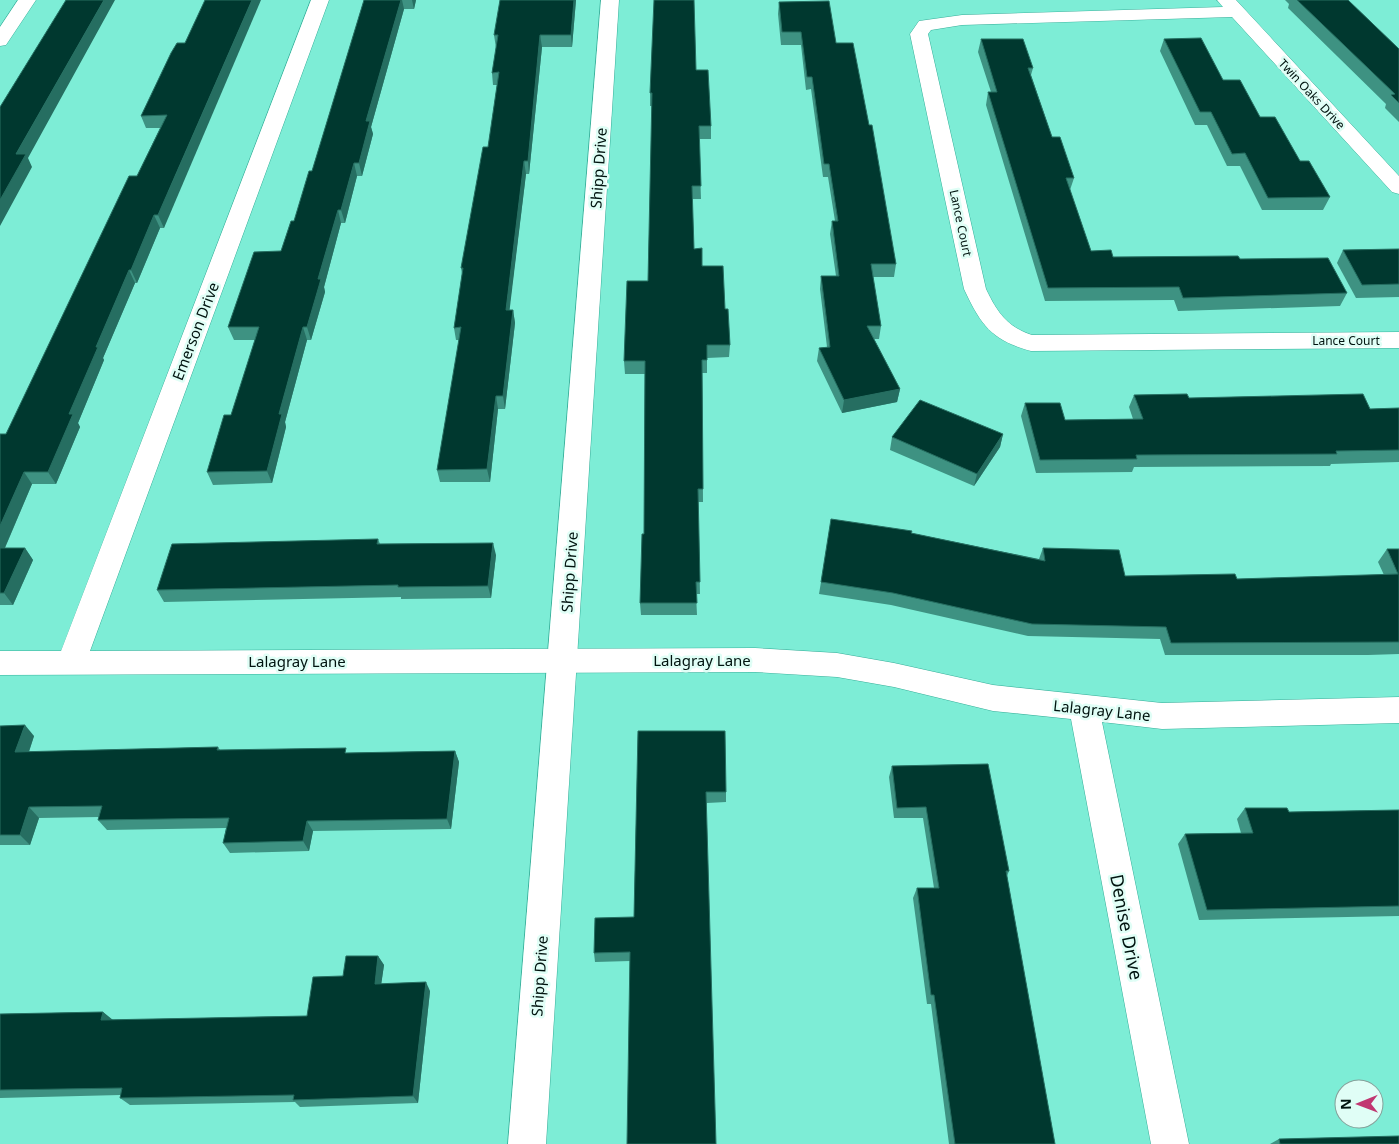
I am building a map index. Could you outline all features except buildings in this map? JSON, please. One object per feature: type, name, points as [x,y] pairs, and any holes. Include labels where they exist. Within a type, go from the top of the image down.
[{"type":"street","points":[[0,41],[27,0]]},
{"type":"street","name":"Emerson Drive","points":[[71,663],[320,0]]},
{"type":"street","name":"Shipp Drive","points":[[527,1144],[610,0]]},
{"type":"street","name":"Twin Oaks Drive","points":[[1232,6],[1399,188]]},
{"type":"street","name":"Lance Court","points":[[1232,6],[962,20],[925,25],[919,34],[971,270],[976,289],[992,323],[1011,337],[1031,343],[1399,340]]},
{"type":"street","name":"Lalagray Lane","points":[[0,663],[755,660],[837,665],[894,674],[994,698],[1162,716],[1399,710]]},
{"type":"street","name":"Denise Drive","points":[[1084,709],[1170,1144]]}]
